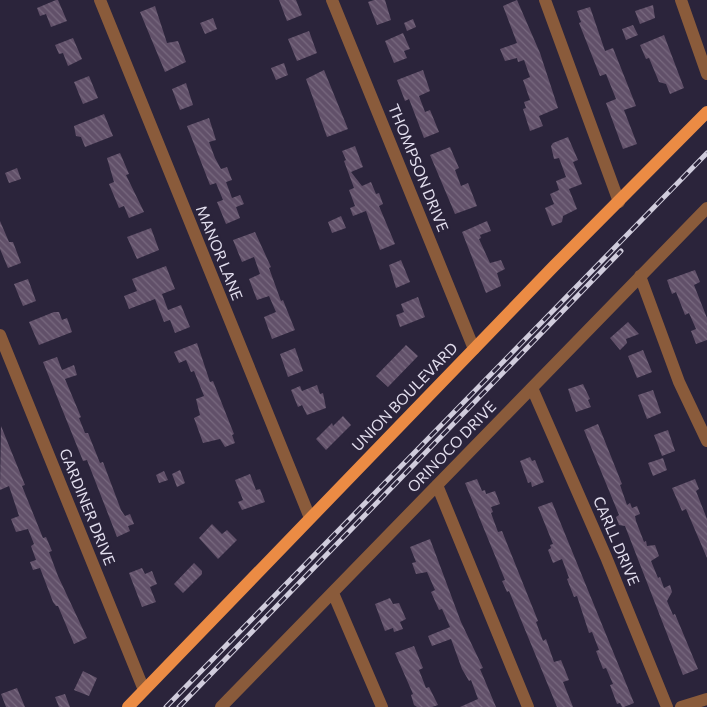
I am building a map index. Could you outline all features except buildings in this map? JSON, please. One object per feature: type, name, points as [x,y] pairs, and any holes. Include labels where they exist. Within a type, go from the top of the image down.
[{"type":"main road","name":"UNION BOULEVARD","points":[[128,707],[474,349],[707,112]]},
{"type":"street","name":"MANOR LANE","points":[[100,0],[310,518]]},
{"type":"street","name":"THOMPSON DRIVE","points":[[332,0],[474,349]]},
{"type":"street","points":[[544,0],[619,202]]},
{"type":"street","points":[[681,0],[707,74]]},
{"type":"street","name":"ORINOCO DRIVE","points":[[221,707],[707,208]]},
{"type":"street","points":[[640,276],[679,382],[707,441]]},
{"type":"street","name":"GARDINER DRIVE","points":[[0,335],[144,690]]},
{"type":"street","name":"CARLL DRIVE","points":[[532,388],[606,557],[667,707]]},
{"type":"street","points":[[437,486],[528,707]]},
{"type":"street","points":[[333,593],[382,707]]},
{"type":"street","points":[[681,707],[707,699]]},
{"type":"railway","points":[[166,707],[707,153]]},
{"type":"railway","points":[[179,707],[621,251]]}]
